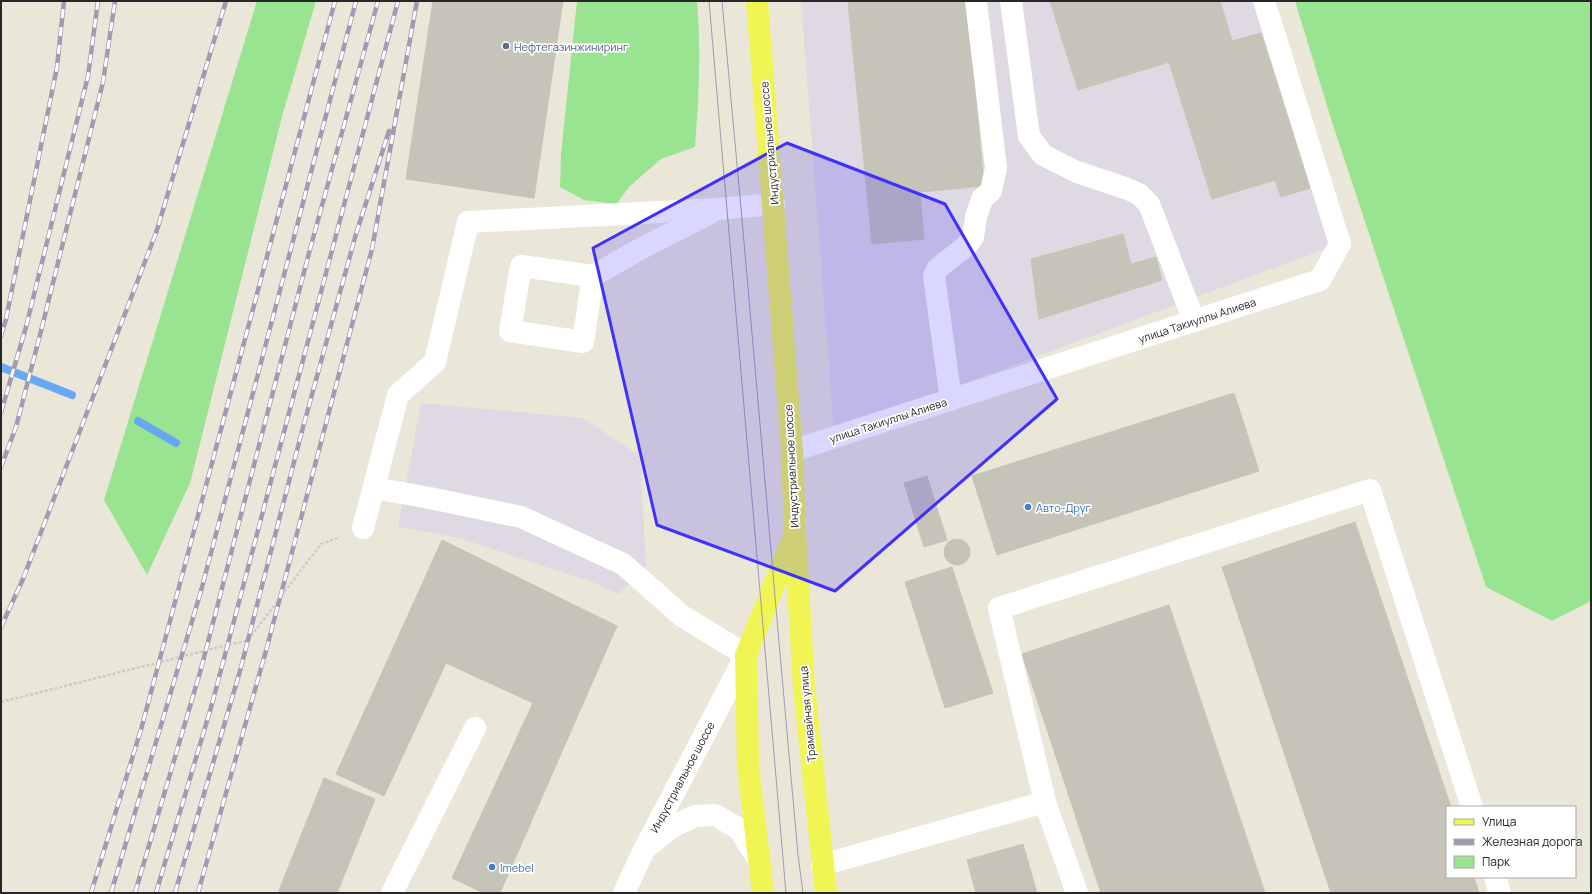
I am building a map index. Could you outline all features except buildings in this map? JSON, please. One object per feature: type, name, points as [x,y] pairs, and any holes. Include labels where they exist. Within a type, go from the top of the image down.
[{"type":"main road","name":"Индустриальное шоссе","points":[[746,655],[794,534],[792,451],[774,204],[757,1]]},
{"type":"main road","name":"Трамвайная улица","points":[[794,534],[804,687],[826,893]]},
{"type":"main road","points":[[746,655],[748,765],[763,893]]},
{"type":"street","points":[[950,400],[934,276],[936,269],[966,246],[973,237],[976,216],[982,199],[992,191],[996,168],[976,1]]},
{"type":"street","points":[[1011,1],[1030,136],[1043,155],[1078,172],[1139,194],[1149,204],[1194,321]]},
{"type":"street","name":"улица Такиуллы Алиева","points":[[792,451],[1320,280],[1340,244],[1264,1]]},
{"type":"street","points":[[363,528],[398,395],[435,362],[468,222],[718,209],[774,204]]},
{"type":"street","points":[[593,276],[583,342],[510,331],[521,266],[593,276],[642,248],[718,209]]},
{"type":"street","points":[[374,488],[521,517],[623,564],[682,616],[746,655]]},
{"type":"street","points":[[1077,893],[1045,802],[999,608],[1370,490],[1472,806]]},
{"type":"street","name":"Индустриальное шоссе","points":[[624,893],[643,852],[746,655]]},
{"type":"street","points":[[392,893],[475,728]]},
{"type":"street","points":[[822,866],[1045,802]]},
{"type":"street","points":[[643,852],[670,828],[695,816],[715,815],[739,828],[759,862]]},
{"type":"street","points":[[1495,878],[1500,893]]},
{"type":"path","points":[[1,702],[248,640],[321,544],[363,528]]},
{"type":"highlighted area","points":[[787,143],[945,204],[1057,399],[835,591],[657,525],[593,248]]},
{"type":"shaded area","points":[[801,1],[1259,1],[1336,245],[834,432]]},
{"type":"shaded area","points":[[421,403],[583,418],[640,456],[646,566],[619,594],[592,582],[459,538],[398,527]]},
{"type":"green space","points":[[257,1],[316,1],[283,113],[190,483],[147,575],[104,500]]},
{"type":"green space","points":[[577,1],[697,1],[699,74],[695,147],[661,159],[630,186],[616,204],[584,200],[560,187],[561,154]]},
{"type":"green space","points":[[1295,1],[1591,1],[1591,601],[1552,621],[1486,587],[1332,122]]},
{"type":"waterway","points":[[1,367],[72,395]]},
{"type":"waterway","points":[[138,421],[176,443]]},
{"type":"tram line","points":[[709,1],[786,893]]},
{"type":"tram line","points":[[722,1],[798,855],[803,893]]},
{"type":"railway","points":[[1,336],[6,319],[57,67],[64,1]]},
{"type":"railway","points":[[1,412],[26,327],[88,76],[98,1]]},
{"type":"railway","points":[[1,467],[16,427],[103,82],[115,1]]},
{"type":"railway","points":[[1,627],[23,579],[156,233],[226,1]]},
{"type":"railway","points":[[91,893],[142,726],[335,1]]},
{"type":"railway","points":[[111,893],[201,591],[356,1]]},
{"type":"railway","points":[[135,893],[201,669],[309,253],[378,1]]},
{"type":"railway","points":[[156,893],[212,704],[398,1]]},
{"type":"railway","points":[[198,893],[267,647],[372,249],[417,1]]},
{"type":"railway","points":[[175,893],[240,671],[302,431],[356,234],[389,131]]},
{"type":"place","name":"Нефтегазинжиниринг","points":[[506,46]]},
{"type":"place","name":"Авто-Друг","points":[[1028,507]]},
{"type":"place","name":"Imebel","points":[[492,867]]}]
